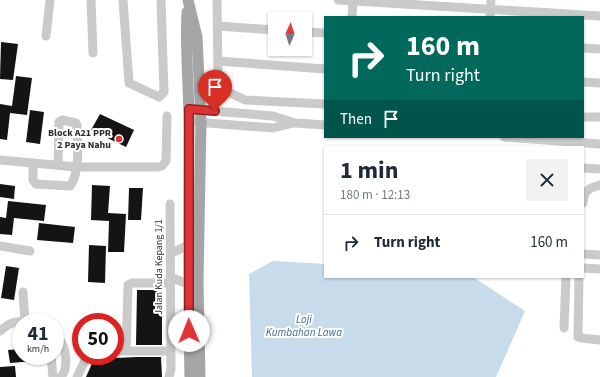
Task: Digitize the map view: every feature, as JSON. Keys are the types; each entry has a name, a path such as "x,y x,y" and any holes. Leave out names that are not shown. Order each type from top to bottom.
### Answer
{"main road":[{"path":"188,0 197,37 194,109 189,122 188,284 190,377"},
{"path":"194,109 201,122 198,282 200,377"}],"street":[{"path":"46,36 50,0"},
{"path":"91,0 93,53"},
{"path":"123,0 129,83 158,97 164,92 161,0"},
{"path":"217,0 219,85 225,92 239,98 324,104"},
{"path":"338,0 353,0 490,13 600,16"},
{"path":"352,16 353,0"},
{"path":"490,13 491,0"},
{"path":"218,26 268,30"},
{"path":"312,32 324,33"},
{"path":"584,48 600,49"},
{"path":"218,61 324,69"},
{"path":"584,82 600,83"},
{"path":"194,109 273,116 295,123 324,125"},
{"path":"0,160 33,164 76,166 162,166 166,161 167,116"},
{"path":"584,117 600,117"},
{"path":"33,164 33,180 36,184 70,186 74,181 76,166 76,123 62,120 59,122 58,165"},
{"path":"189,122 273,128 295,123"},
{"path":"518,138 600,144"},
{"path":"584,168 600,169"},
{"path":"584,194 587,190 600,185"},
{"name":"Jalan Kuda Kepang 1/1","path":"169,377 170,204"},
{"path":"170,254 188,245"},
{"path":"0,246 30,251"},
{"path":"584,254 600,255"},
{"path":"584,268 600,269"},
{"path":"564,328 566,278"},
{"path":"579,278 578,337 600,340"},
{"path":"170,352 126,351 128,285 132,283 170,280 188,284"},
{"path":"24,292 25,313"},
{"path":"0,331 12,323"},
{"path":"61,377 65,364 64,346"},
{"path":"52,365 53,377"},
{"path":"77,377 83,365"}],"water":[{"name":"Loji Kumbahan Lawa","path":"273,261 324,264 324,278 475,278 525,311 496,377 252,377 249,274"}],"building":[{"path":"1,42 18,44 13,80 0,79"},
{"path":"16,76 32,78 27,115 10,113 7,140 0,139 0,104 12,106"},
{"path":"30,110 44,112 40,144 26,142"},
{"name":"Block A21 PPR 2 Paya Nahu","path":"100,114 134,130 126,147 91,130"},
{"path":"0,184 15,186 14,199 0,197"},
{"path":"92,185 110,186 108,213 126,214 124,252 108,252 109,221 91,220"},
{"path":"129,188 143,188 141,220 128,220"},
{"path":"8,201 46,205 44,221 14,218 12,235 0,234 0,217 6,218"},
{"path":"39,223 75,227 73,243 37,240"},
{"path":"89,245 106,246 105,283 88,282"},
{"path":"6,266 19,268 14,300 1,298"},
{"path":"137,290 162,290 162,345 136,345"},
{"path":"8,350 12,350 12,363 10,363"},
{"path":"161,357 162,377 86,377 91,365 124,365 124,358"},
{"path":"15,366 16,377 0,377 0,367"}],"place":[{"name":"Block A21 PPR 2 Paya Nahu","path":"119,139"}],"route":[{"path":"189,331 189,109 215,111"}]}
